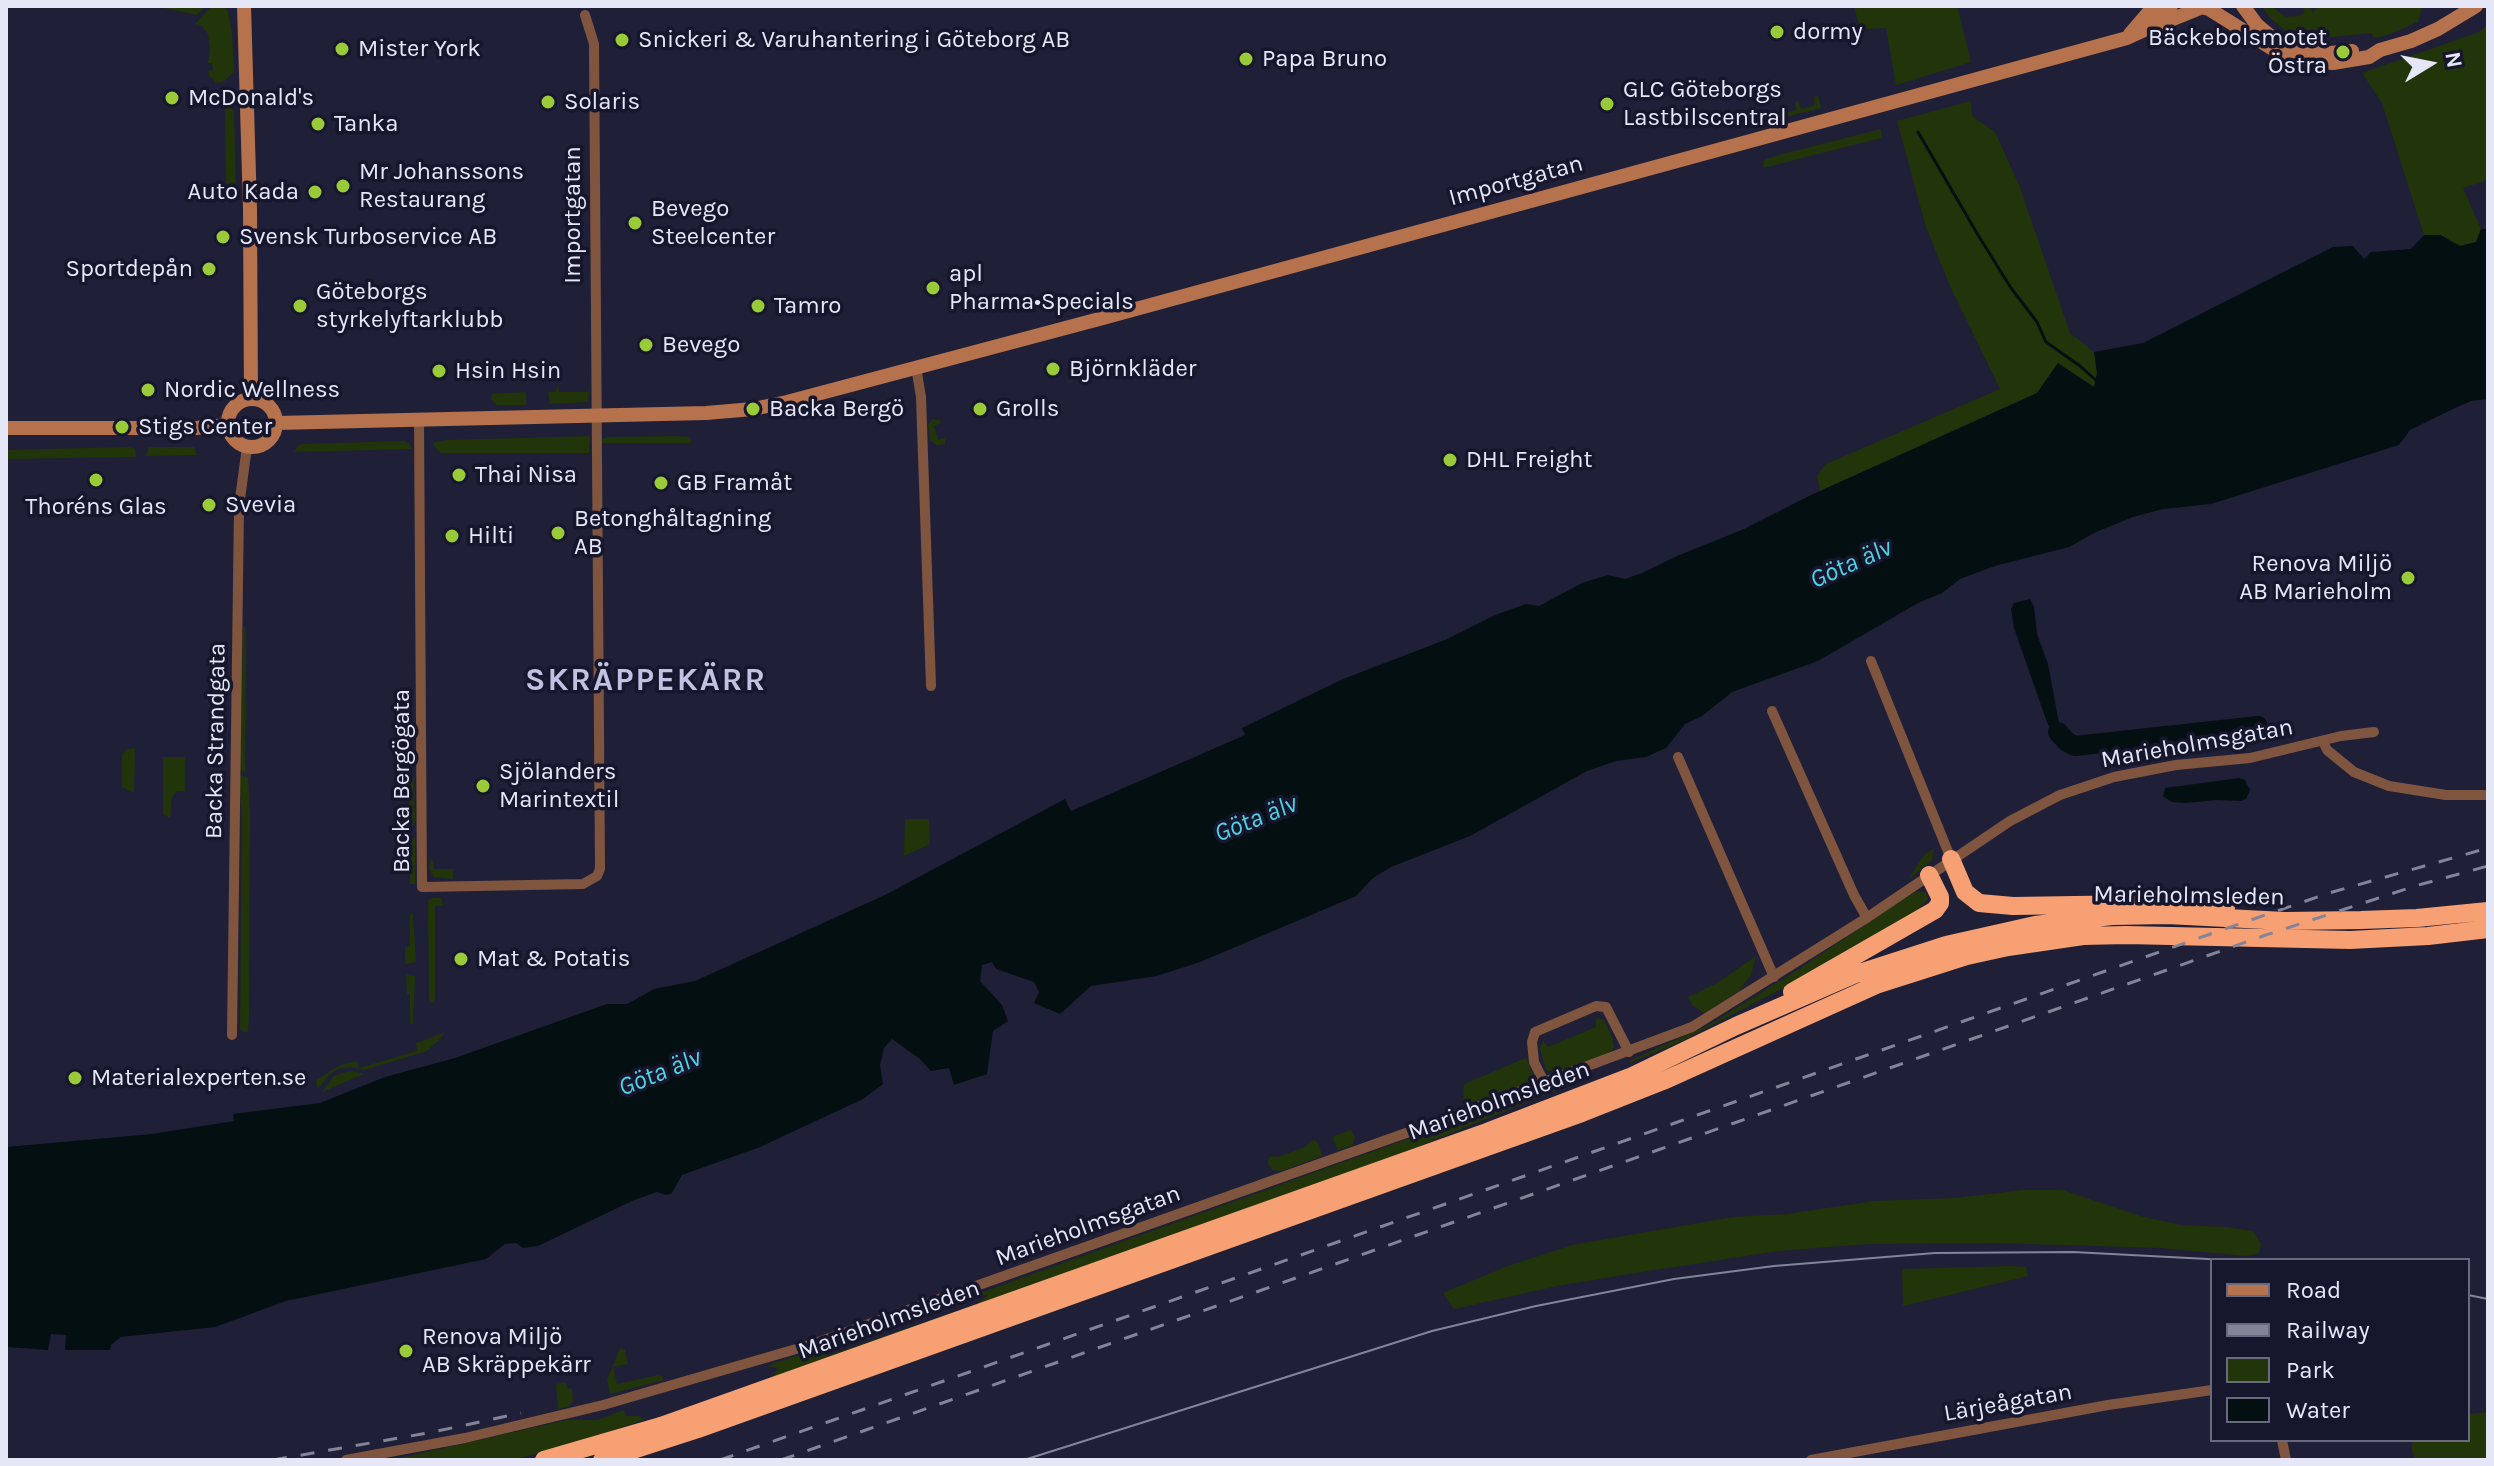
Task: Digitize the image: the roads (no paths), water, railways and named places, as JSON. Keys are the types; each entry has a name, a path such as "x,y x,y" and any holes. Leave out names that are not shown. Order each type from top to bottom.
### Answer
{"highway":[{"path":"1951,859 1965,892 1979,903 2013,906 2201,903 2285,921"},
{"path":"1736,1026 1935,910 1940,897 1929,875"},
{"name":"Marieholmsleden","path":"544,1460 627,1437 735,1400 1487,1132 1630,1077 1736,1026 1889,962 2000,932 2112,916 2167,915 2285,921 2417,918 2488,911"},
{"name":"Marieholmsleden","path":"602,1460 711,1425 1582,1113 1674,1076 1876,985 1954,960 2008,947 2083,936 2350,940 2488,929"}],"street":[{"path":"244,6 251,399"},
{"path":"2127,38 2154,6"},
{"name":"Importgatan","path":"276,423 706,413 753,409 2127,38 2149,28 2171,6"},
{"path":"2243,6 2257,25 2285,43 2330,53 2380,50"},
{"path":"2206,7 2273,49 2308,61 2333,63 2369,57 2438,29 2476,6"},
{"name":"Importgatan","path":"2127,38 2142,38 2168,21 2206,7"},
{"name":"Importgatan","path":"585,15 594,44 596,415"},
{"path":"916,367 921,401 931,686"},
{"path":"251,399 269,405 276,423 274,433 258,447 247,447 234,439 228,425 234,407 251,399"},
{"name":"Backa Bergögata","path":"419,420 422,887 583,884 597,876 600,869 596,415"},
{"path":"6,428 196,428 228,425"},
{"name":"Backa Strandgata","path":"232,1035 239,506 247,447"},
{"path":"1871,661 1951,859"},
{"path":"1772,711 1867,918"},
{"name":"Marieholmsgatan","path":"346,1460 522,1425 666,1388 810,1345 1545,1084 1692,1027 1867,918 2010,821 2060,795 2095,782 2176,765 2250,758 2374,732"},
{"path":"2323,741 2327,750 2354,772 2389,786 2446,795 2488,795"},
{"path":"1678,757 1774,977"},
{"path":"1545,1084 1534,1062 1532,1042 1535,1032 1596,1006 1606,1007 1629,1052"},
{"name":"Lärjeågatan","path":"1811,1460 2108,1405 2210,1390"}],"water":[{"name":"Göta älv","path":"2481,229 2488,229 2488,399 2471,401 2410,430 2399,445 2211,504 2163,509 2133,517 2069,547 1995,566 1960,579 1942,593 1918,603 1818,661 1732,692 1702,716 1685,724 1666,748 1646,757 1616,761 1587,771 1470,836 1391,867 1373,878 1356,896 1200,962 1157,976 1091,986 1060,1014 1034,1003 1039,992 1034,982 996,969 992,962 982,965 980,981 1002,1005 1008,1021 993,1031 987,1074 954,1085 949,1068 931,1071 892,1039 884,1048 880,1065 883,1084 863,1099 760,1147 682,1175 672,1193 657,1192 634,1200 538,1246 523,1248 516,1243 505,1244 486,1259 286,1301 215,1327 121,1337 111,1345 110,1350 65,1350 66,1335 51,1334 48,1350 7,1347 6,1147 152,1134 234,1121 233,1114 320,1103 385,1077 455,1058 607,1004 627,1004 654,989 695,981 885,895 1065,799 1071,811 1245,735 1242,728 1343,679 1445,640 1495,615 1526,604 1539,606 1582,583 1608,575 1625,579 1744,529 1809,496 2037,393 2058,363 2094,387 2097,373 2094,352 2143,343 2333,247 2353,246 2364,259 2371,252 2411,249 2424,235 2440,235 2460,246 2476,242"},
{"path":"2030,599 2037,634 2048,664 2058,732 2048,725 2014,628 2011,609 2014,603"},
{"path":"2240,778 2245,780 2250,790 2246,799 2241,801 2186,803 2172,802 2163,796 2165,788"}],"waterway":[{"path":"1918,132 2011,288 2037,322 2046,342 2098,382"},
{"path":"2058,732 2075,746 2258,726"}],"tram line":[{"path":"1024,1460 1432,1331 1536,1306 1674,1279 1774,1266 1935,1253 2073,1252 2210,1259"},
{"path":"2470,1295 2488,1299"}],"railway":[{"path":"720,1460 2216,932 2329,893 2488,848"},
{"path":"781,1460 2263,936 2415,886 2488,866"},
{"path":"273,1460 521,1413"}],"place":[{"name":"dormy","path":"1777,32"},
{"name":"Snickeri & Varuhantering i Göteborg AB","path":"622,40"},
{"name":"Mister York","path":"342,49"},
{"name":"Bäckebolsmotet Östra","path":"2343,52"},
{"name":"Papa Bruno","path":"1246,59"},
{"name":"McDonald's","path":"172,98"},
{"name":"Solaris","path":"548,102"},
{"name":"GLC Göteborgs Lastbilscentral","path":"1607,104"},
{"name":"Tanka","path":"318,124"},
{"name":"Mr Johanssons Restaurang","path":"343,186"},
{"name":"Auto Kada","path":"315,192"},
{"name":"Bevego Steelcenter","path":"635,223"},
{"name":"Svensk Turboservice AB","path":"223,237"},
{"name":"Sportdepån","path":"209,269"},
{"name":"apl Pharma•Specials","path":"933,288"},
{"name":"Göteborgs styrkelyftarklubb","path":"300,306"},
{"name":"Tamro","path":"758,306"},
{"name":"Bevego","path":"646,345"},
{"name":"Björnkläder","path":"1053,369"},
{"name":"Hsin Hsin","path":"439,371"},
{"name":"Nordic Wellness","path":"148,390"},
{"name":"Backa Bergö","path":"753,409"},
{"name":"Grolls","path":"980,409"},
{"name":"Stigs Center","path":"122,427"},
{"name":"DHL Freight","path":"1450,460"},
{"name":"Thai Nisa","path":"459,475"},
{"name":"Thoréns Glas","path":"96,480"},
{"name":"GB Framåt","path":"661,483"},
{"name":"Svevia","path":"209,505"},
{"name":"Betonghåltagning AB","path":"558,533"},
{"name":"Hilti","path":"452,536"},
{"name":"Renova Miljö AB Marieholm","path":"2408,578"},
{"name":"Sjölanders Marintextil","path":"483,786"},
{"name":"Mat & Potatis","path":"461,959"},
{"name":"Materialexperten.se","path":"75,1078"},
{"name":"Renova Miljö AB Skräppekärr","path":"406,1351"}],"district":[{"name":"SKRÄPPEKÄRR","path":"646,681"}]}
